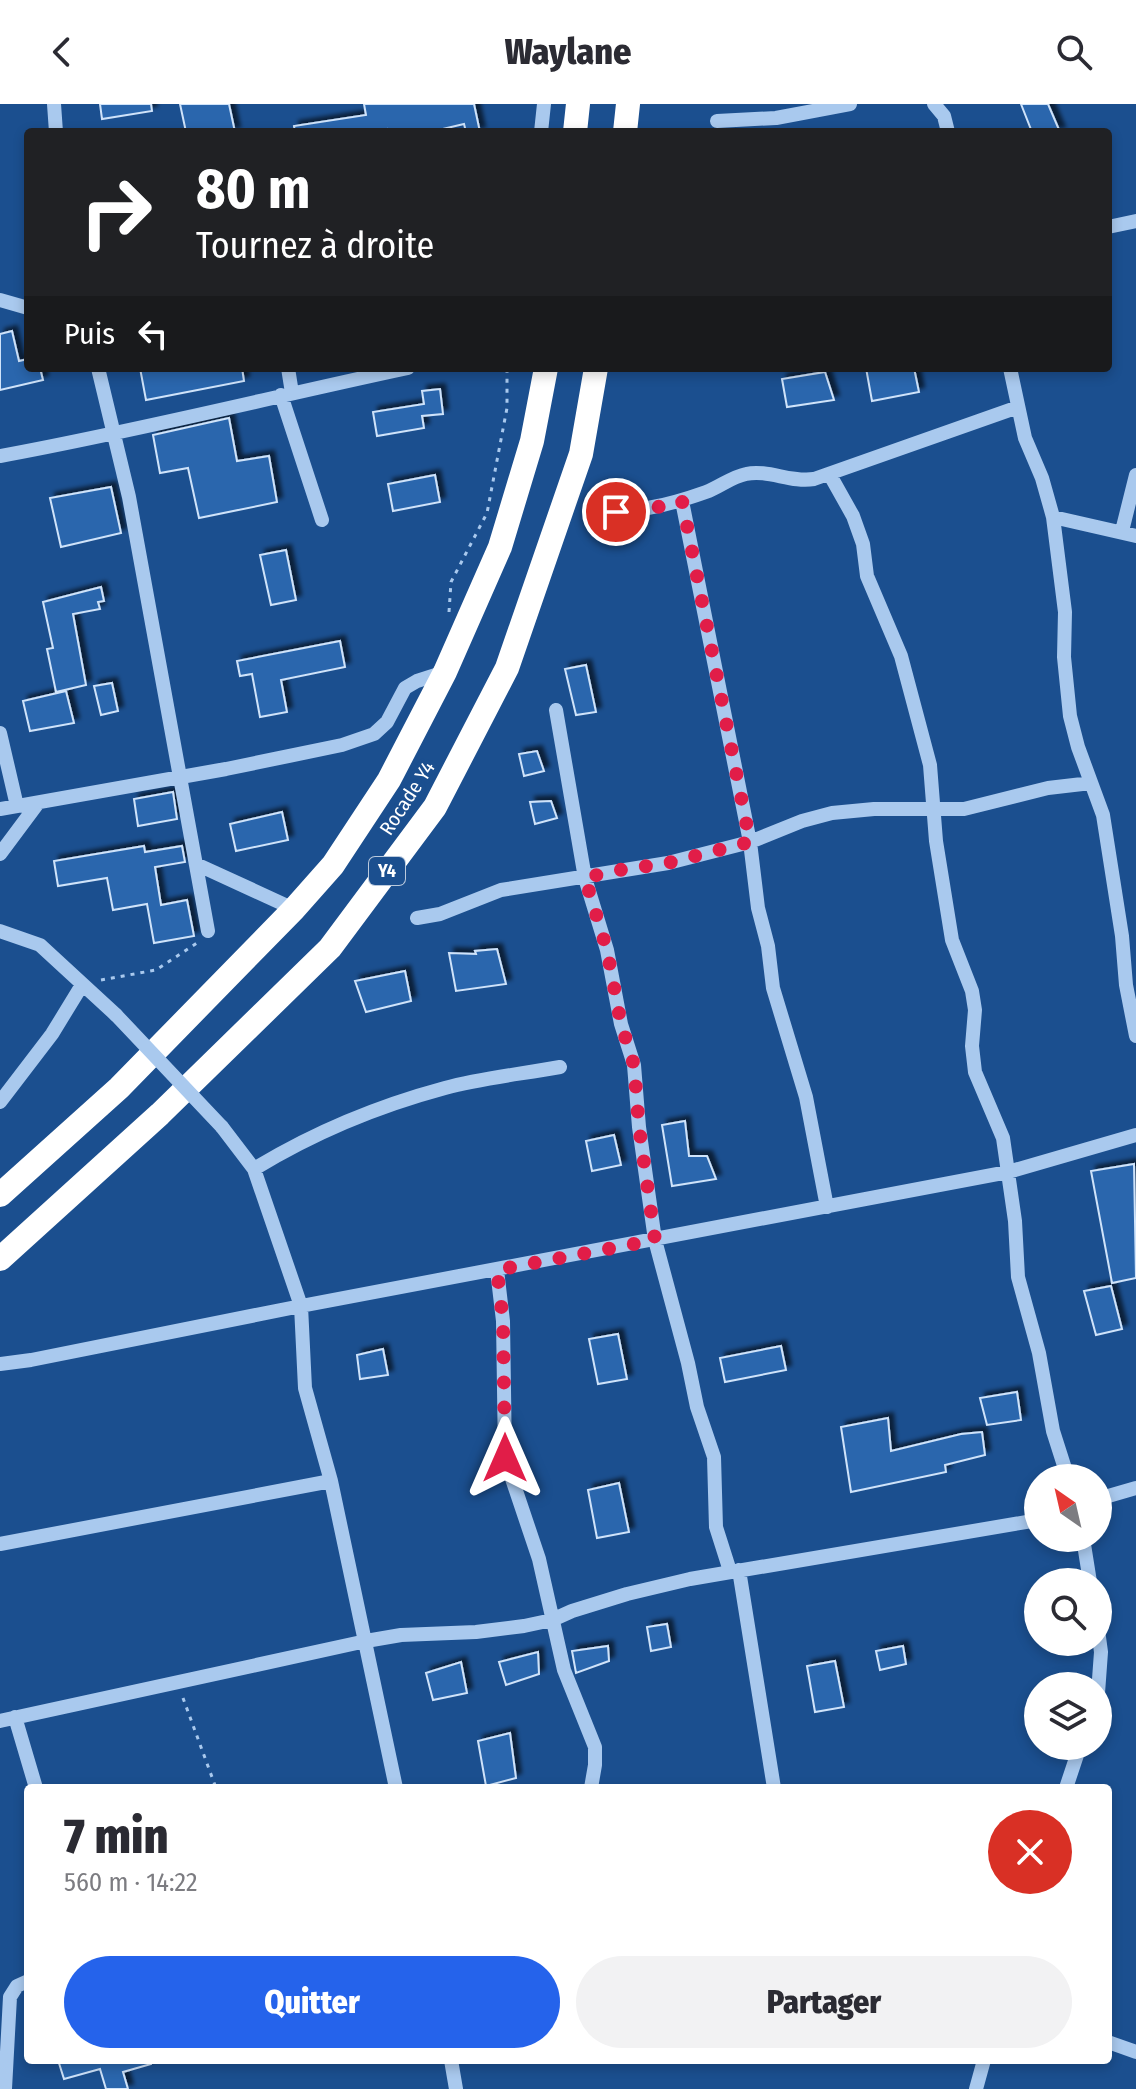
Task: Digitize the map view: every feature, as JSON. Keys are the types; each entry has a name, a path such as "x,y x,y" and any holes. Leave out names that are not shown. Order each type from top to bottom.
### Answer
{"highway":[{"path":"575,128 578,104"},
{"path":"625,128 628,104"},
{"name":"Rocade Y4","path":"0,1195 119,1088 333,865 389,780 445,672 500,547 532,441 545,372"},
{"name":"Rocade Y4","path":"0,1259 160,1114 330,948 435,807 507,668 581,454 595,372"}],"street":[{"path":"54,104 56,128"},
{"path":"541,128 544,104"},
{"path":"717,121 776,118 850,104"},
{"path":"934,104 944,116 947,128"},
{"path":"1112,226 1136,221"},
{"path":"0,300 24,307"},
{"path":"99,372 129,497 208,931"},
{"path":"288,372 286,394 322,520"},
{"path":"0,456 115,435 389,372"},
{"path":"1011,372 1025,438 1042,478 1053,517 1065,612 1064,657 1070,716 1103,815 1136,1036"},
{"path":"590,513 642,511 682,501 750,473 800,481 830,475 1018,407"},
{"path":"830,475 853,516 863,544 867,576 901,656 930,765 933,811 952,940 972,991 975,1010 972,1046 975,1072 1003,1138 1015,1221 1018,1277 1039,1353 1053,1431 1064,1464"},
{"path":"1053,517 1129,534 1136,475"},
{"path":"682,501 750,842 773,988 806,1097 827,1207"},
{"path":"0,809 342,745 374,734 387,722 405,688 445,672"},
{"path":"556,710 585,878 607,950 621,1024 634,1065 639,1127 655,1240 697,1407 714,1457 716,1527 735,1571 773,1784"},
{"path":"0,733 17,806"},
{"path":"417,918 440,914 501,890 668,863 750,842 802,821 832,813 874,809 964,809 1048,788 1091,783"},
{"path":"0,854 38,803"},
{"path":"196,864 294,909"},
{"path":"0,931 40,945 116,1015 222,1127 254,1169 301,1306 305,1388 331,1481 395,1784"},
{"path":"0,1102 52,1034 82,985"},
{"path":"254,1169 289,1148 360,1116 447,1087 560,1067"},
{"path":"0,1364 1008,1172 1136,1135"},
{"path":"497,1270 504,1334 505,1458 539,1559 572,1694 595,1747 592,1784"},
{"path":"0,1544 331,1481"},
{"path":"1112,1495 1136,1488"},
{"path":"34,1784 8,1719 366,1641 401,1635 476,1632 552,1620 627,1594 735,1571 1024,1522"},
{"path":"1067,1784 1075,1760"},
{"path":"5,2089 10,1997 17,1986 24,1983"},
{"path":"1112,2043 1136,2052"},
{"path":"452,2064 456,2089"},
{"path":"976,2089 983,2064"}],"path":[{"path":"463,629 452,623 448,609 451,582 487,513 507,408 507,372"},
{"path":"82,985 156,970 197,945 208,931"},
{"path":"177,1683 215,1784"}],"building":[{"path":"100,104 151,104 152,111 102,119"},
{"path":"180,104 229,104 234,128 185,128"},
{"path":"364,104 474,104 479,128 465,128 464,124 447,128 294,128 366,115"},
{"path":"1021,104 1048,104 1058,128 1030,128"},
{"path":"12,331 19,361 24,360 24,372 41,372 43,380 0,390 0,334"},
{"path":"141,372 243,372 244,381 146,400"},
{"path":"825,372 834,400 787,407 782,379"},
{"path":"867,372 915,372 919,392 872,401"},
{"path":"440,389 443,414 422,416 424,428 377,436 373,412 424,404 422,391"},
{"path":"229,418 237,461 269,456 277,502 199,518 188,468 160,473 153,435"},
{"path":"435,475 440,502 393,511 388,484"},
{"path":"111,487 121,533 61,547 50,498"},
{"path":"286,550 296,600 271,605 260,555"},
{"path":"101,587 104,601 98,602 100,609 73,614 86,685 56,692 47,649 53,648 43,602"},
{"path":"340,641 345,667 281,680 287,712 260,717 252,674 240,676 237,661"},
{"path":"586,665 596,712 576,715 565,669"},
{"path":"112,683 118,711 101,715 94,686"},
{"path":"66,691 74,723 30,731 23,701"},
{"path":"537,751 544,771 524,776 519,754"},
{"path":"173,792 177,819 138,826 134,799"},
{"path":"551,801 557,818 535,824 530,802"},
{"path":"282,812 288,840 236,851 230,824"},
{"path":"144,846 145,852 182,846 185,862 155,867 161,905 187,900 194,936 154,943 147,904 113,910 107,878 58,886 54,861"},
{"path":"497,949 506,984 456,991 449,953 476,954 475,951"},
{"path":"405,971 411,1001 366,1012 355,981"},
{"path":"685,1121 689,1156 707,1156 716,1179 672,1186 662,1125"},
{"path":"614,1135 621,1165 592,1171 586,1141"},
{"path":"1134,1164 1136,1278 1112,1283 1091,1171"},
{"path":"1111,1286 1122,1329 1096,1335 1084,1291"},
{"path":"618,1334 627,1379 598,1384 589,1339"},
{"path":"781,1346 786,1370 725,1382 720,1358"},
{"path":"383,1349 388,1375 360,1379 357,1355"},
{"path":"1017,1392 1021,1420 987,1425 980,1398"},
{"path":"888,1418 891,1451 982,1432 985,1455 945,1465 946,1472 851,1492 841,1427"},
{"path":"619,1483 629,1532 597,1538 588,1490"},
{"path":"667,1624 671,1647 651,1651 647,1627"},
{"path":"608,1646 609,1661 576,1673 572,1651"},
{"path":"903,1646 906,1664 880,1670 876,1651"},
{"path":"538,1652 539,1674 506,1685 499,1662"},
{"path":"835,1661 844,1707 815,1712 807,1666"},
{"path":"461,1662 467,1693 433,1700 426,1673"},
{"path":"510,1733 516,1778 486,1784 478,1741"},
{"path":"59,2064 151,2064 123,2072 128,2089 106,2089 100,2069 64,2079"}],"route":[{"path":"505,1458 505,1360 497,1270 655,1240 639,1127 634,1065 621,1024 607,950 585,878 668,863 750,842 682,501 642,511 616,512"}]}
